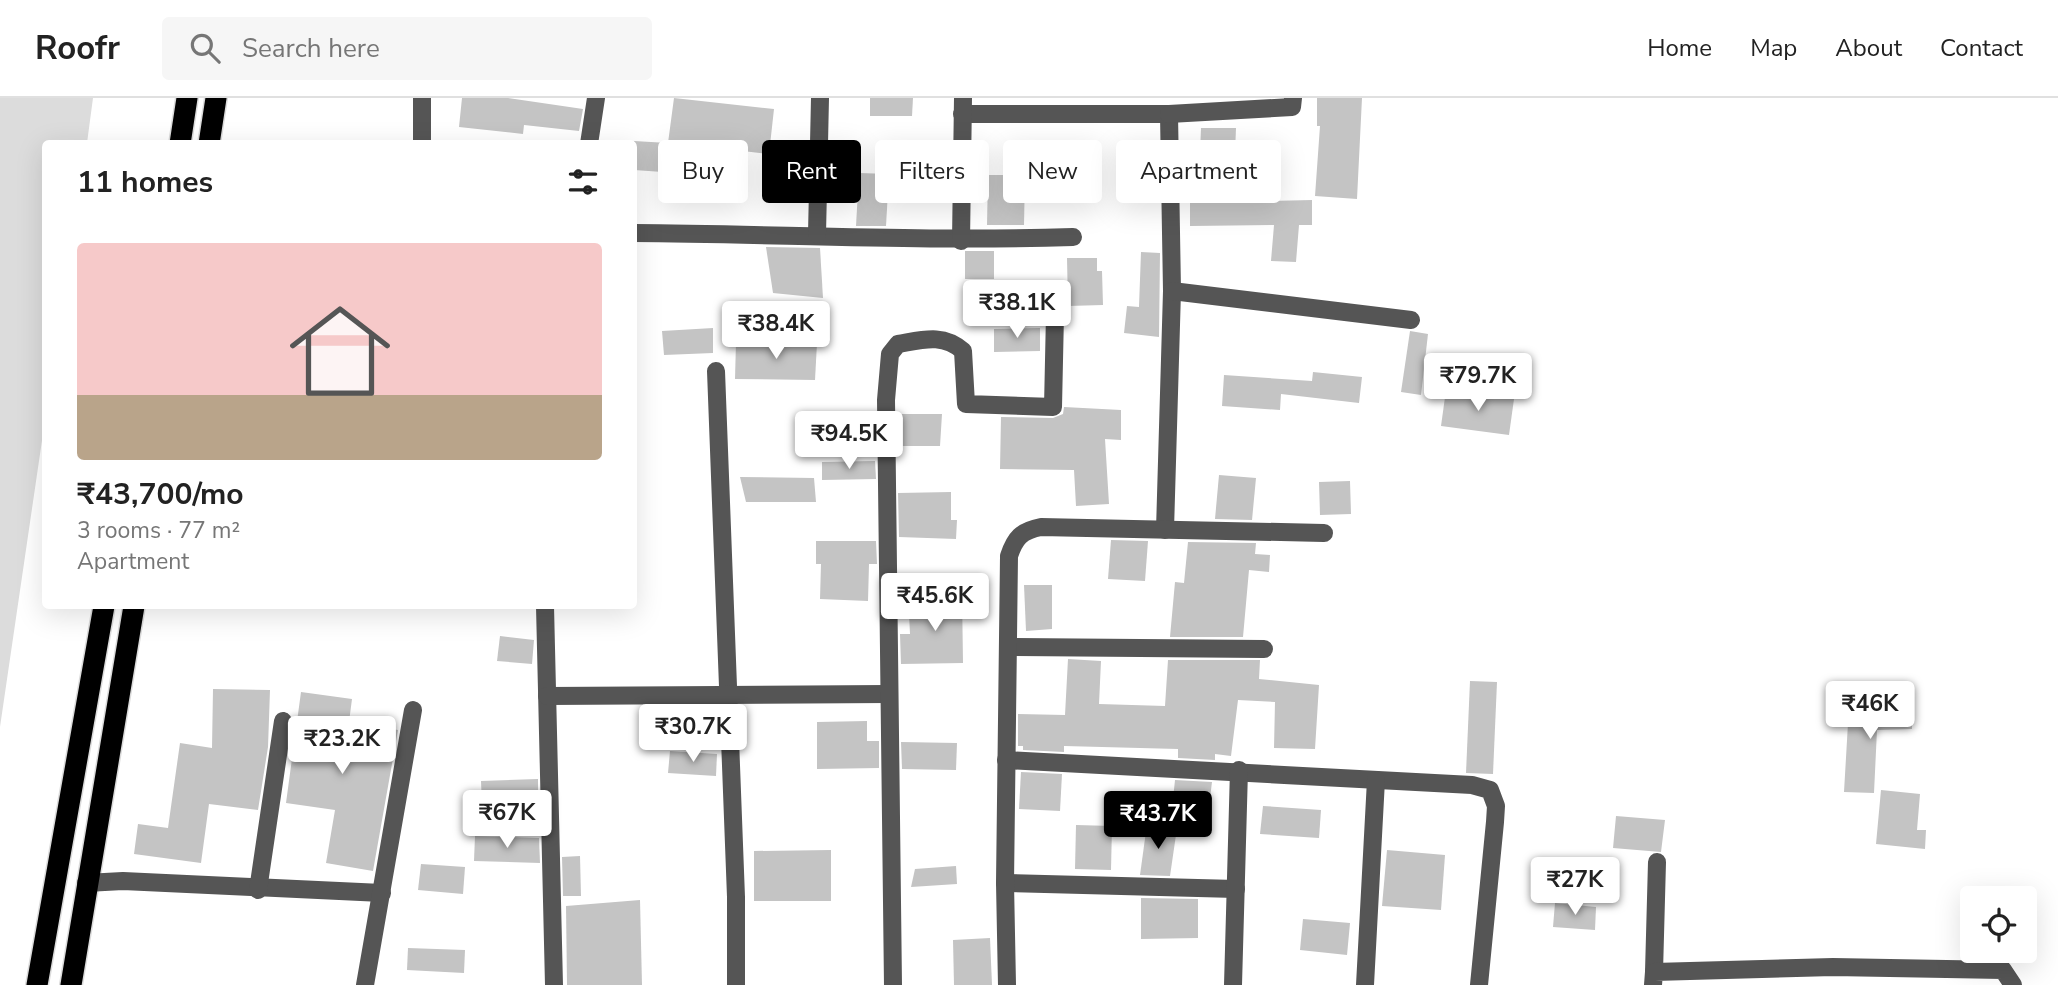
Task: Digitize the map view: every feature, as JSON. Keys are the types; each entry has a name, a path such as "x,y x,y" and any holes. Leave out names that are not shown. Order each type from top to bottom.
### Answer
{"highway":[{"path":"181,140 187,98"},
{"path":"210,140 216,98"},
{"path":"37,985 103,609"},
{"path":"71,985 133,609"}],"street":[{"path":"422,98 422,140"},
{"path":"590,140 596,98"},
{"path":"817,234 820,98"},
{"path":"961,241 962,106 1169,114 1292,107 1293,98"},
{"path":"1166,530 1172,291 1169,114"},
{"path":"637,233 817,234 961,241 1073,237"},
{"path":"1172,291 1411,320"},
{"path":"893,985 886,400 890,354 898,344 937,338 953,342 963,351 966,404 1053,407 1055,314"},
{"path":"716,371 736,897 736,985"},
{"path":"1007,985 1005,883 1009,556 1014,540 1026,530 1041,527 1324,533"},
{"path":"545,609 554,985"},
{"path":"1009,647 1264,649"},
{"path":"547,696 889,694"},
{"path":"366,985 413,710"},
{"path":"258,890 283,722"},
{"path":"1006,760 1239,770 1472,785 1490,790 1496,806 1479,985"},
{"path":"1233,985 1239,770"},
{"path":"1365,985 1376,780"},
{"path":"1657,862 1653,978 1833,967 2006,980"},
{"path":"86,883 123,881 258,890 382,893"},
{"path":"1005,883 1236,889"},
{"path":"1831,985 1833,967"}],"shaded area":[{"path":"0,98 93,98 87,140 42,140 42,440 0,727"}],"building":[{"path":"462,98 508,98 583,109 579,131 524,125 523,134 459,127"},
{"path":"674,98 774,109 771,140 762,140 762,153 748,152 748,140 668,140"},
{"path":"870,98 913,98 912,116 870,116"},
{"path":"1317,98 1362,98 1357,199 1315,196 1320,126 1317,126"},
{"path":"1201,128 1236,128 1236,140 1201,140"},
{"path":"637,141 658,142 658,172 637,170"},
{"path":"861,173 875,174 875,203 887,203 886,226 856,226 857,203 861,203"},
{"path":"989,175 1003,175 1003,203 1024,203 1024,225 987,225"},
{"path":"1312,200 1312,225 1299,225 1296,262 1271,261 1274,225 1190,226 1190,203 1281,203 1281,201"},
{"path":"766,247 820,248 823,298 773,293"},
{"path":"965,251 994,251 994,279 965,279"},
{"path":"1141,252 1160,253 1159,337 1124,333 1127,306 1139,307"},
{"path":"1067,258 1097,258 1097,271 1102,271 1103,305 1068,306"},
{"path":"713,328 713,353 664,355 662,331"},
{"path":"1040,328 1040,351 994,352 994,329"},
{"path":"1410,331 1428,334 1421,395 1401,392"},
{"path":"736,342 817,343 815,380 735,379"},
{"path":"1313,372 1362,377 1359,403 1281,394 1280,410 1222,406 1224,375 1312,381"},
{"path":"1446,390 1514,399 1509,435 1441,426"},
{"path":"1064,407 1121,410 1121,440 1105,439 1109,504 1076,506 1074,470 1000,469 1001,417 1053,418 1063,414"},
{"path":"898,414 942,414 940,446 898,446"},
{"path":"875,461 876,479 822,480 822,462"},
{"path":"1219,475 1256,478 1252,520 1215,519"},
{"path":"740,477 814,478 816,502 746,502"},
{"path":"1350,481 1351,514 1320,515 1319,482"},
{"path":"951,492 951,520 957,520 956,539 899,537 898,493"},
{"path":"1111,540 1148,541 1145,581 1108,579"},
{"path":"816,541 876,541 877,564 869,564 868,601 820,599 821,564 816,564"},
{"path":"1188,542 1256,543 1255,554 1270,555 1269,572 1249,570 1243,637 1170,637 1175,582 1184,583"},
{"path":"1024,585 1052,585 1052,629 1026,631"},
{"path":"962,594 963,663 901,664 900,634 910,634 909,614 929,614 929,595"},
{"path":"500,636 534,640 532,664 497,661"},
{"path":"1068,659 1101,661 1099,704 1165,706 1168,660 1260,660 1259,679 1319,685 1315,749 1274,748 1275,702 1238,700 1231,756 1215,754 1215,760 1178,758 1178,749 1064,746 1064,752 1023,750 1023,746 1018,746 1018,714 1065,715"},
{"path":"1470,681 1497,682 1493,774 1466,773"},
{"path":"213,689 270,690 268,747 258,810 209,804 201,863 134,854 138,824 168,828 180,743 212,748"},
{"path":"301,692 352,699 349,722 398,730 373,871 326,863 335,810 286,803"},
{"path":"1911,704 1912,729 1877,730 1874,793 1844,792 1849,706"},
{"path":"867,721 867,741 879,741 879,768 817,769 817,722"},
{"path":"901,742 957,743 956,770 902,769"},
{"path":"670,751 717,754 716,776 668,773"},
{"path":"1021,772 1062,774 1060,811 1019,809"},
{"path":"538,779 538,804 482,805 481,781"},
{"path":"1175,780 1212,782 1207,822 1171,818"},
{"path":"1881,790 1920,794 1917,830 1926,830 1925,849 1876,844"},
{"path":"1263,806 1321,810 1319,838 1260,834"},
{"path":"1616,816 1665,820 1661,852 1613,848"},
{"path":"1147,824 1177,828 1170,876 1140,875"},
{"path":"1076,825 1112,826 1111,870 1075,869"},
{"path":"475,836 539,838 540,863 474,861"},
{"path":"831,850 831,901 754,901 754,851"},
{"path":"1387,850 1445,855 1441,910 1382,906"},
{"path":"580,856 581,896 563,896 562,857"},
{"path":"421,864 465,867 463,894 418,890"},
{"path":"956,866 957,884 911,887 915,869"},
{"path":"1141,898 1198,899 1198,938 1141,939"},
{"path":"640,900 642,985 567,985 566,906"},
{"path":"1555,903 1596,907 1595,930 1553,927"},
{"path":"1303,919 1350,923 1347,955 1300,950"},
{"path":"990,938 992,985 954,985 953,940"},
{"path":"408,948 465,950 464,973 407,970"}]}
